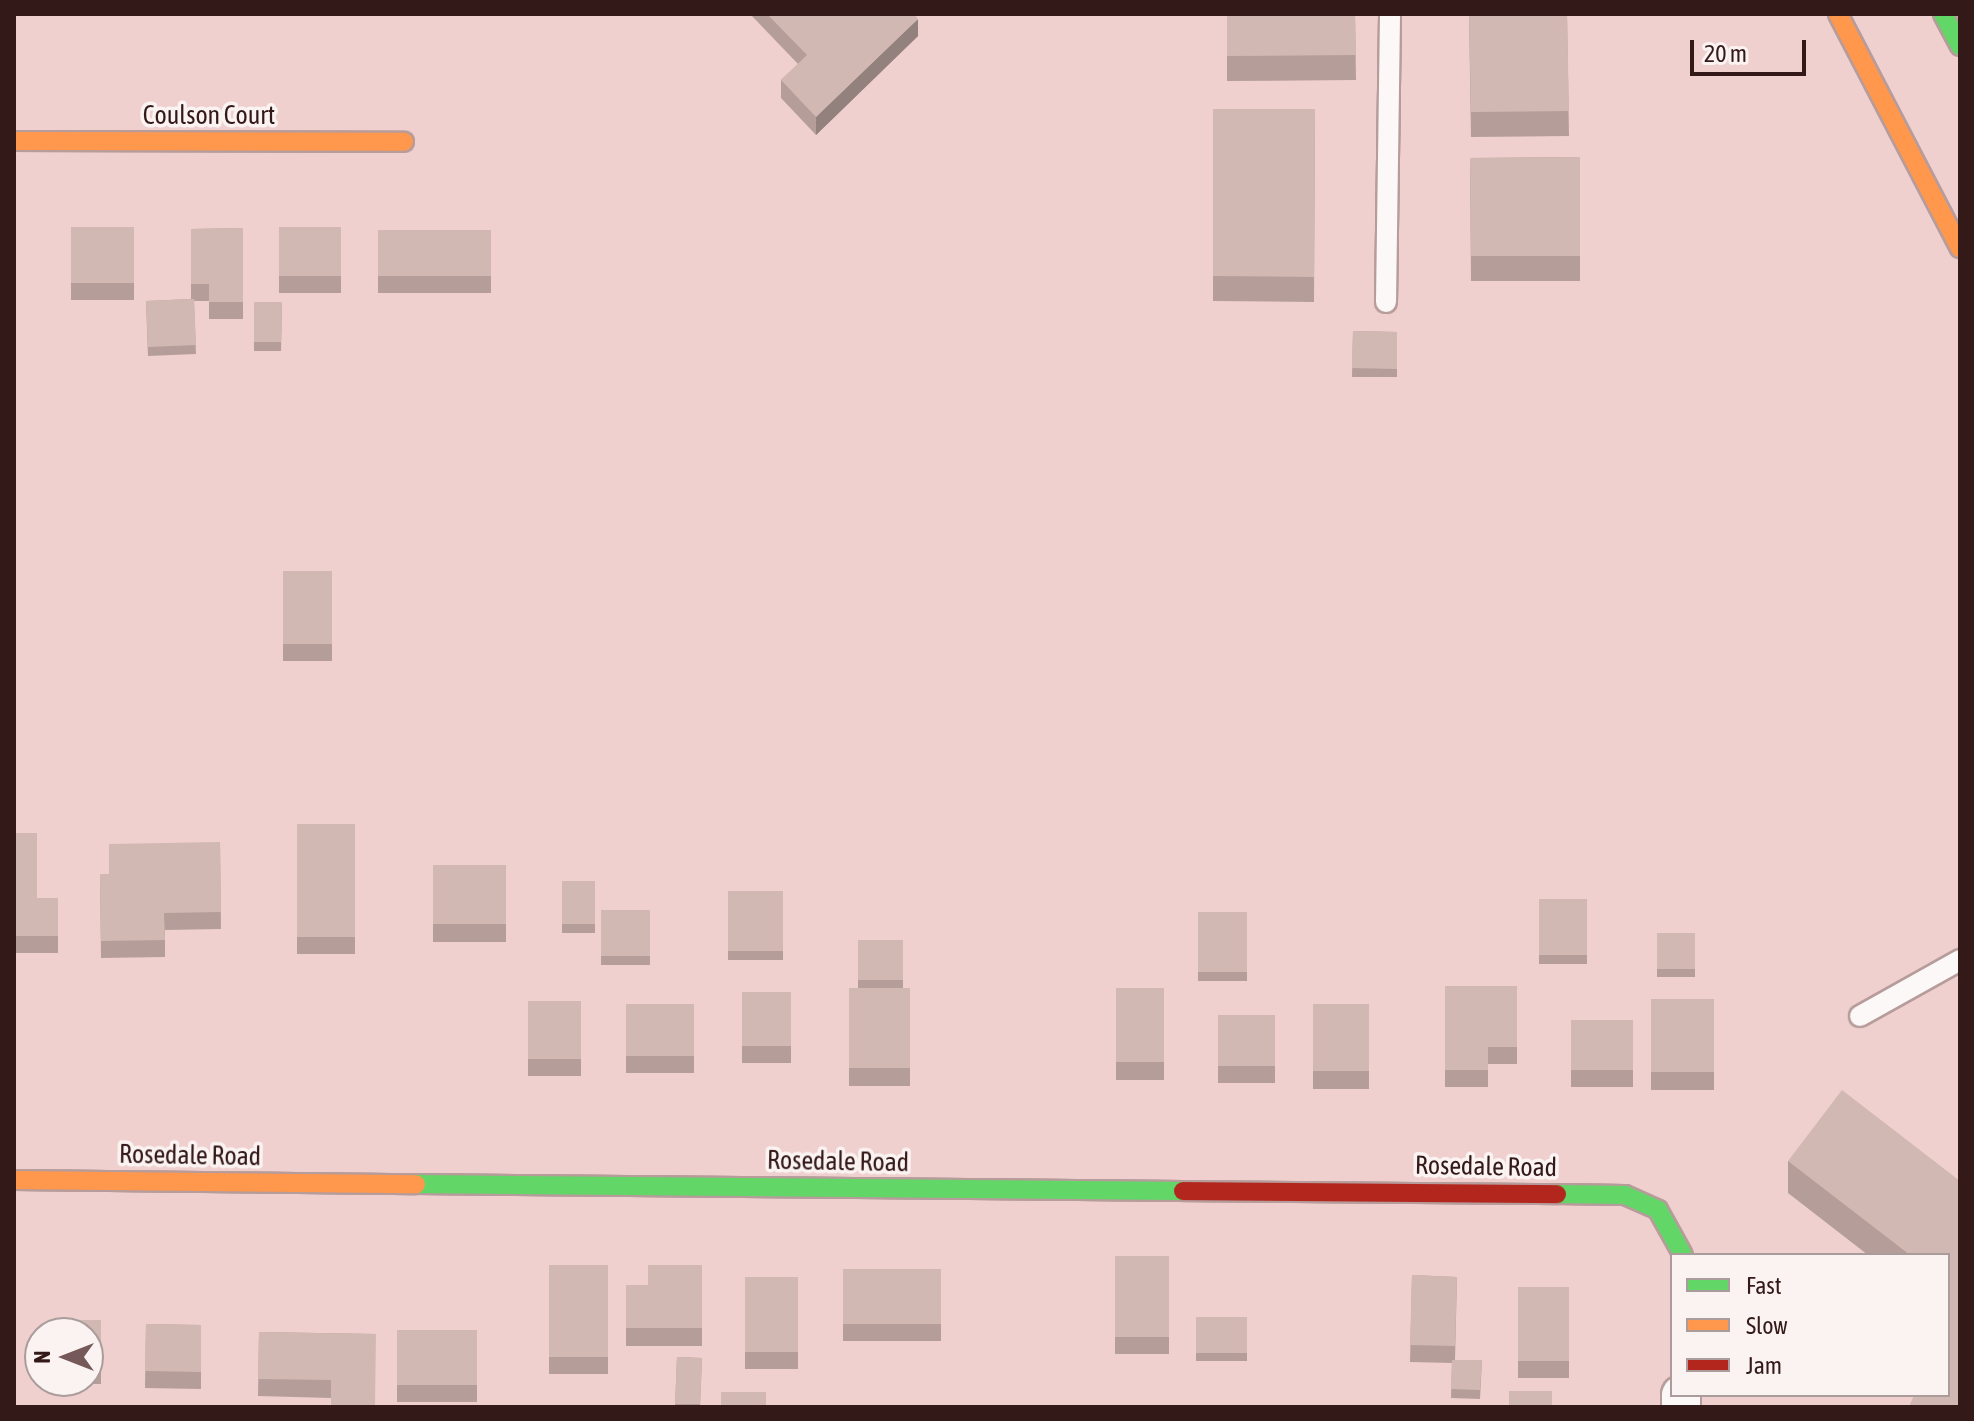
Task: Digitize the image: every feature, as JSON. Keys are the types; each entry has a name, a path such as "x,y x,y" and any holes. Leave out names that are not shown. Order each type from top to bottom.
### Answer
{"street":[{"path":"1838,14 1960,248"},
{"path":"1943,14 1960,46"},
{"name":"Coulson Court","path":"14,141 404,142"},
{"path":"1944,216 1960,227"},
{"name":"Rosedale Road","path":"14,1180 1625,1195 1658,1210 1682,1253"}],"lane":[{"path":"1386,302 1390,14"},
{"path":"1860,1016 1960,960"}],"building":[{"path":"767,14 914,14 918,19 816,117 781,80 807,55"},
{"path":"1227,14 1355,14 1356,55 1227,56"},
{"path":"1469,14 1567,14 1569,111 1471,112"},
{"path":"1213,109 1315,109 1314,277 1213,276"},
{"path":"1580,157 1580,256 1471,256 1470,158"},
{"path":"71,227 134,227 134,283 71,283"},
{"path":"279,227 341,227 341,276 279,276"},
{"path":"243,228 243,302 209,302 209,284 191,284 191,229"},
{"path":"378,230 491,230 491,276 378,276"},
{"path":"194,299 196,345 148,347 146,301"},
{"path":"254,302 282,302 281,342 254,342"},
{"path":"1353,331 1397,332 1397,369 1352,368"},
{"path":"283,571 332,571 332,644 283,644"},
{"path":"297,824 355,824 355,937 297,937"},
{"path":"14,833 37,833 37,898 58,898 58,936 14,936"},
{"path":"220,842 221,912 164,913 165,940 101,941 100,874 109,874 109,844"},
{"path":"433,865 506,865 506,924 433,924"},
{"path":"562,881 595,881 595,924 562,924"},
{"path":"728,891 783,891 783,951 728,951"},
{"path":"1539,899 1587,899 1587,955 1539,955"},
{"path":"601,910 650,910 650,956 601,956"},
{"path":"1198,912 1247,912 1247,972 1198,972"},
{"path":"1657,933 1695,933 1695,969 1657,969"},
{"path":"858,940 903,940 903,980 858,980"},
{"path":"1445,986 1517,986 1517,1047 1488,1047 1488,1070 1445,1070"},
{"path":"849,988 910,988 910,1068 849,1068"},
{"path":"1116,988 1164,988 1164,1062 1116,1062"},
{"path":"742,992 791,992 791,1046 742,1046"},
{"path":"1651,999 1714,999 1714,1072 1651,1072"},
{"path":"528,1001 581,1001 581,1059 528,1059"},
{"path":"626,1004 694,1004 694,1056 626,1056"},
{"path":"1313,1004 1369,1004 1369,1071 1313,1071"},
{"path":"1218,1015 1275,1015 1275,1066 1218,1066"},
{"path":"1571,1020 1633,1020 1633,1070 1571,1070"},
{"path":"1842,1090 1960,1181 1960,1407 1909,1407 1913,1397 1950,1397 1950,1253 1907,1253 1788,1161"},
{"path":"1115,1256 1169,1256 1169,1337 1115,1337"},
{"path":"549,1265 608,1265 608,1357 549,1357"},
{"path":"648,1265 702,1265 702,1328 626,1328 626,1285 648,1285"},
{"path":"843,1269 941,1269 941,1324 843,1324"},
{"path":"1412,1275 1457,1277 1455,1346 1410,1345"},
{"path":"745,1277 798,1277 798,1352 745,1352"},
{"path":"1518,1287 1569,1287 1569,1361 1518,1361"},
{"path":"1196,1317 1247,1317 1247,1353 1196,1353"},
{"path":"146,1324 201,1325 201,1372 145,1371"},
{"path":"397,1330 477,1330 477,1385 397,1385"},
{"path":"259,1332 376,1334 375,1407 331,1407 331,1380 258,1379"},
{"path":"677,1357 702,1358 700,1404 675,1404"},
{"path":"1452,1360 1482,1360 1480,1390 1451,1389"},
{"path":"1509,1391 1552,1391 1552,1407 1509,1407"},
{"path":"721,1392 766,1392 766,1407 721,1407"}],"traffic: fast":[{"path":"1943,14 1960,46"},
{"path":"416,1184 1183,1191"},
{"path":"1557,1194 1625,1195 1658,1210 1682,1253"}],"traffic: slow":[{"path":"1838,14 1960,248"},
{"path":"14,141 404,142"},
{"path":"14,1180 416,1184"}],"traffic: jam":[{"path":"1183,1191 1557,1194"}]}
